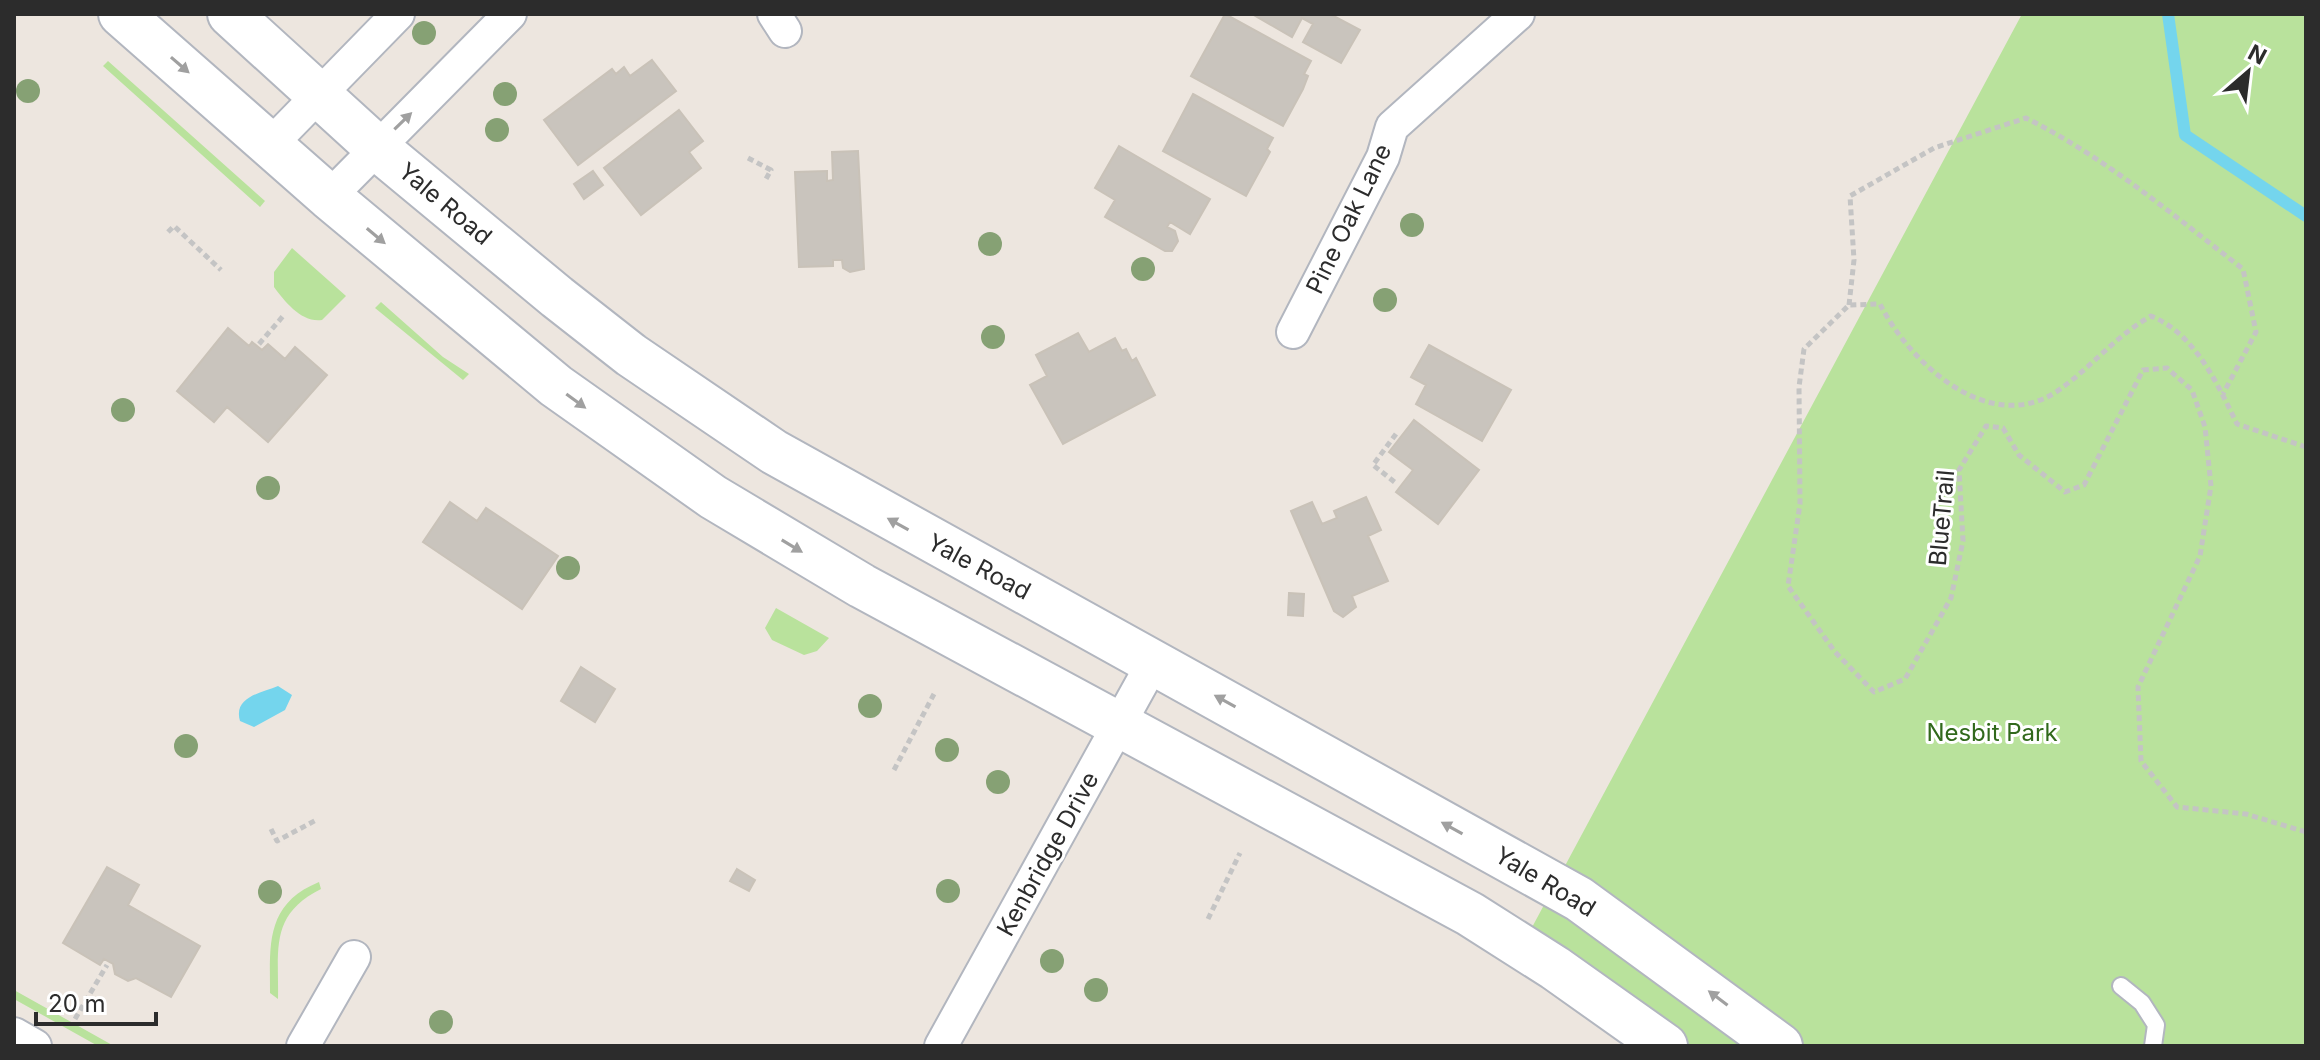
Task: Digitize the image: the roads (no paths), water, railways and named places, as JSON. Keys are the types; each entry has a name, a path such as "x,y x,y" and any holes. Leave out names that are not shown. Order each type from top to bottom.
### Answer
{"main road":[{"path":"121,14 329,197 556,386 713,497 862,586 1470,914 1555,968 1665,1046"},
{"name":"Yale Road","path":"230,14 376,147 631,355 774,452 898,524 1154,661 1579,899 1780,1046"}],"street":[{"path":"271,144 398,14"},
{"path":"329,197 510,14"},
{"name":"Pine Oak Lane","path":"1293,332 1383,157 1392,127 1518,14"},
{"name":"Kenbridge Drive","path":"941,1046 1154,661"},
{"path":"303,1046 354,957"},
{"path":"14,1034 35,1046"}],"lane":[{"path":"2121,986 2142,1003 2156,1025 2153,1046"}],"water":[{"path":"278,686 292,695 285,710 254,727 240,721 239,713 244,701"}],"waterway":[{"path":"2168,14 2185,135 2306,216"}],"park label":[{"name":"Nesbit Park","path":"1992,733"}]}
